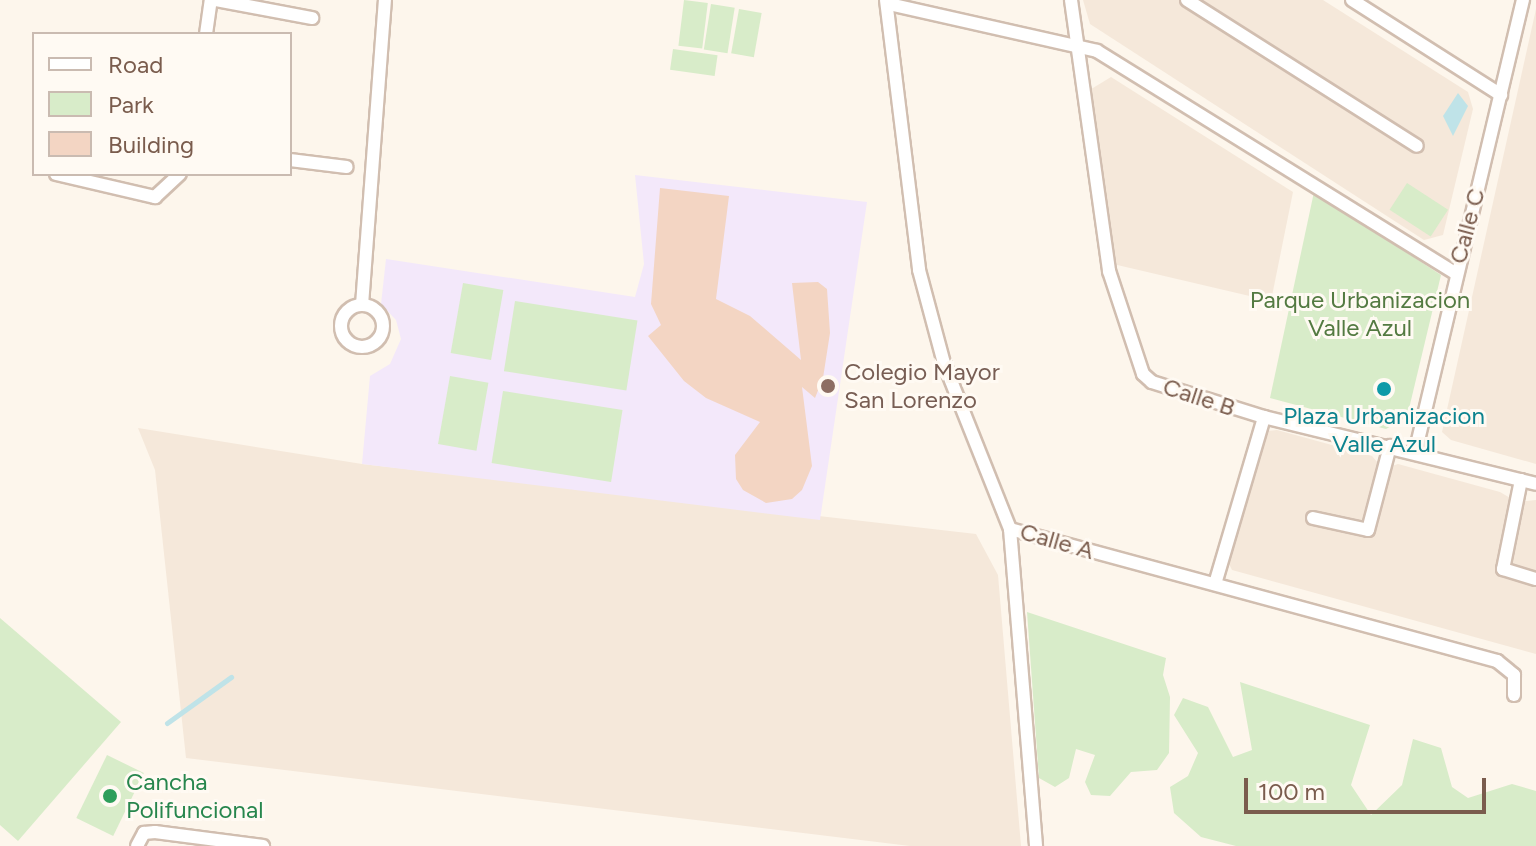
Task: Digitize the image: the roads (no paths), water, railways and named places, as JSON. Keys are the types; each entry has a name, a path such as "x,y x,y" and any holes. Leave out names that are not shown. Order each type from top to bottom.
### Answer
{"street":[{"path":"206,32 214,0 312,18"},
{"path":"362,305 385,0"},
{"name":"Calle B","path":"1071,0 1109,271 1137,365 1152,382 1264,417 1536,484"},
{"path":"1187,0 1417,146"},
{"path":"1352,0 1501,95"},
{"name":"Calle C","path":"1415,453 1455,273 1523,0"},
{"path":"888,2 1079,46 1112,61 1455,273"},
{"name":"Calle A","path":"888,2 915,250 944,363 1010,529 1497,661 1514,675 1514,695"},
{"path":"292,160 347,167"},
{"path":"65,176 155,197 178,176"},
{"path":"1215,584 1264,417"},
{"path":"1313,518 1368,530 1390,446"},
{"path":"1521,480 1503,569 1536,579"},
{"path":"1010,529 1036,846"},
{"path":"137,846 144,833 155,832 263,846"}],"water":[{"path":"1458,93 1468,106 1453,136 1443,116"}],"waterway":[{"path":"167,723 231,677"}],"place":[{"name":"Colegio Mayor San Lorenzo","path":"828,386"},
{"name":"Plaza Urbanizacion Valle Azul","path":"1384,389"},
{"name":"Cancha Polifuncional","path":"110,796"}],"park label":[{"name":"Parque Urbanizacion Valle Azul","path":"1360,314"}]}
